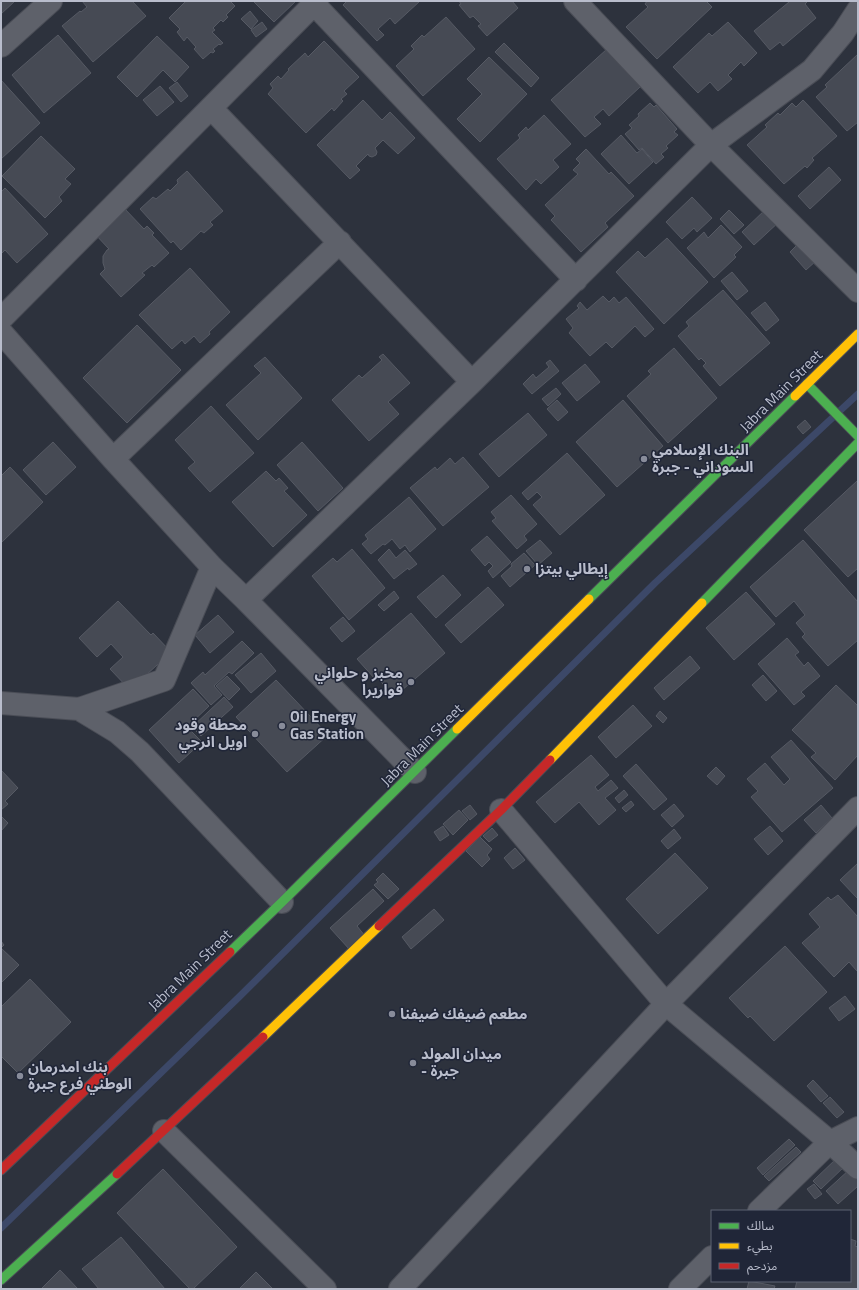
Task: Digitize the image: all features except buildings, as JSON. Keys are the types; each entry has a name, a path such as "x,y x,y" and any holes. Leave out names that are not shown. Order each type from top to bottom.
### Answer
{"street":[{"path":"1,46 51,1"},
{"path":"575,1 711,145 858,292"},
{"path":"1,319 316,3 576,280"},
{"path":"246,600 472,382 711,145 812,70 843,33 858,10"},
{"path":"211,108 472,382"},
{"path":"113,459 340,242"},
{"path":"1,332 113,459 212,567 415,772"},
{"name":"Jabra Main Street","path":"1,1170 282,902 858,334"},
{"path":"807,384 858,436"},
{"path":"1,1280 164,1130 501,810 858,443"},
{"path":"1,703 78,709 164,680 212,567"},
{"path":"78,709 117,732 140,752 282,902"},
{"path":"400,1289 666,1004 858,808"},
{"path":"501,810 666,1004 830,1142 858,1168"},
{"path":"760,1210 830,1142 858,1128"},
{"path":"164,1130 325,1289"},
{"path":"680,1289 711,1258"}],"waterway":[{"path":"1,1228 239,997 655,583 858,394"}],"traffic: fast":[{"path":"807,384 858,436"},
{"path":"589,599 795,396"},
{"path":"702,603 858,443"},
{"path":"230,952 457,729"},
{"path":"1,1280 117,1174"}],"traffic: slow":[{"path":"795,396 858,334"},
{"path":"457,729 589,599"},
{"path":"550,760 702,603"},
{"path":"263,1037 379,926"}],"traffic: jam":[{"path":"379,926 501,810 550,760"},
{"path":"1,1170 230,952"},
{"path":"117,1174 263,1037"}],"place":[{"name":"البنك الإسلامي السوداني - جبرة","path":"644,459"},
{"name":"إيطالي بيتزا","path":"527,569"},
{"name":"مخبز و حلواني قواريرا","path":"411,682"},
{"name":"Oil Energy Gas Station","path":"282,726"},
{"name":"محطة وقود اويل انرجي","path":"255,734"},
{"name":"مطعم ضيفك ضيفنا","path":"392,1014"},
{"name":"ميدان المولد - جبرة","path":"413,1063"},
{"name":"بنك امدرمان الوطني فرع جبرة","path":"20,1076"}]}
